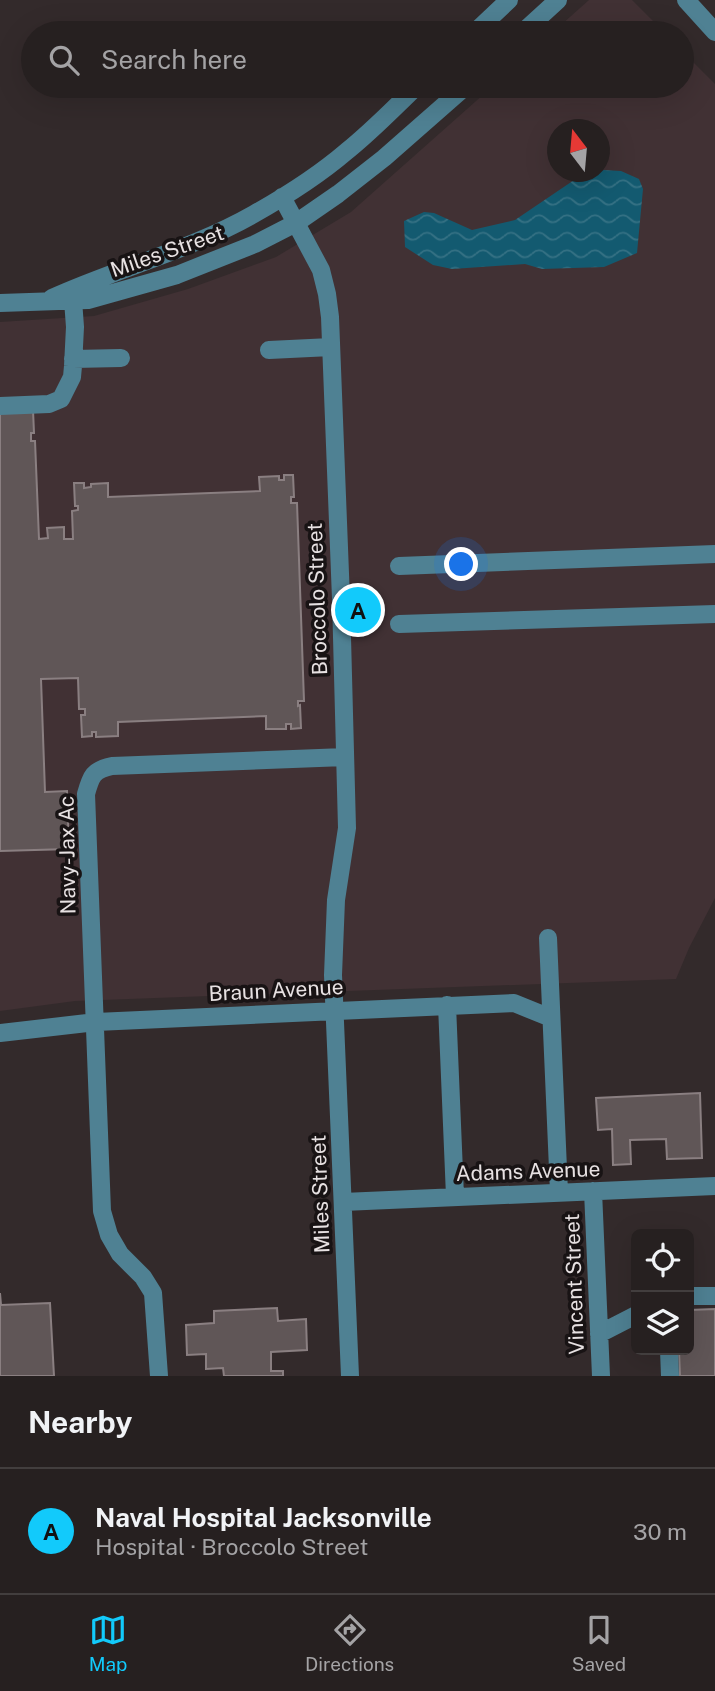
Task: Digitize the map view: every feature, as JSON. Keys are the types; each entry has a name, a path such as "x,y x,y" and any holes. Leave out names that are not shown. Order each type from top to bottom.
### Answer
{"street":[{"path":"487,21 509,0"},
{"path":"536,21 558,0"},
{"path":"686,0 715,32"},
{"name":"Miles Street","path":"46,301 83,284 192,243 253,215 317,175 348,151 404,98"},
{"name":"Miles Street","path":"0,303 88,300 177,275 255,244 296,223 384,159 453,98"},
{"name":"Broccolo Street","path":"282,197 321,270 327,295 331,347 347,828 336,900 335,1010"},
{"path":"0,406 49,404 61,399 72,377 75,327 73,300"},
{"path":"269,350 331,347"},
{"path":"73,359 121,358"},
{"path":"399,566 715,554"},
{"path":"399,624 715,614"},
{"name":"Navy-Jax Ac","path":"159,1376 153,1293 143,1277 120,1254 109,1235 102,1211 86,793 90,778 99,769 112,766 345,757"},
{"path":"548,938 559,1192"},
{"name":"Braun Avenue","path":"0,1033 96,1022 514,1003 551,1018"},
{"path":"447,1005 456,1196"},
{"name":"Miles Street","path":"335,1010 349,1376"},
{"name":"Adams Avenue","path":"343,1202 715,1186"},
{"name":"Vincent Street","path":"593,1191 601,1376"},
{"path":"694,1296 715,1296"},
{"path":"599,1334 631,1318"},
{"path":"669,1355 670,1376"}],"shaded area":[{"path":"589,0 632,0 653,21 565,21"},
{"path":"694,63 715,84 715,898 676,979 75,1001 0,1011 0,322 94,316 188,289 276,257 351,212 479,98 694,98"}],"water":[{"path":"610,170 621,171 639,179 643,189 637,253 604,267 542,269 525,264 452,269 433,265 405,247 404,221 424,212 434,213 472,230 515,220 571,182 610,182"}],"building":[{"path":"33,410 34,433 31,433 31,441 35,441 39,539 48,538 47,528 64,527 64,539 73,539 72,511 78,510 78,506 75,506 74,483 84,483 84,488 91,487 91,484 108,483 108,497 260,491 259,477 279,476 279,480 284,480 284,475 293,475 294,497 291,497 291,503 297,503 304,701 298,701 301,728 291,729 291,724 286,724 286,729 266,729 266,716 118,722 118,736 96,737 96,732 92,732 92,736 82,737 81,715 85,715 85,709 79,709 78,678 41,679 45,792 67,791 69,849 0,851 0,411"},
{"path":"700,1093 702,1158 667,1159 666,1139 630,1140 631,1164 613,1165 612,1129 598,1130 596,1098"},
{"path":"0,1293 1,1305 50,1303 54,1376 0,1376"},
{"path":"277,1308 278,1321 306,1319 307,1350 271,1352 271,1371 283,1371 283,1376 224,1376 223,1368 206,1369 206,1354 187,1355 186,1325 214,1323 214,1311"},
{"path":"715,1309 715,1376 680,1376 679,1355 694,1355 694,1310"}],"place":[{"name":"Naval Hospital Jacksonville","path":"358,610"}]}
